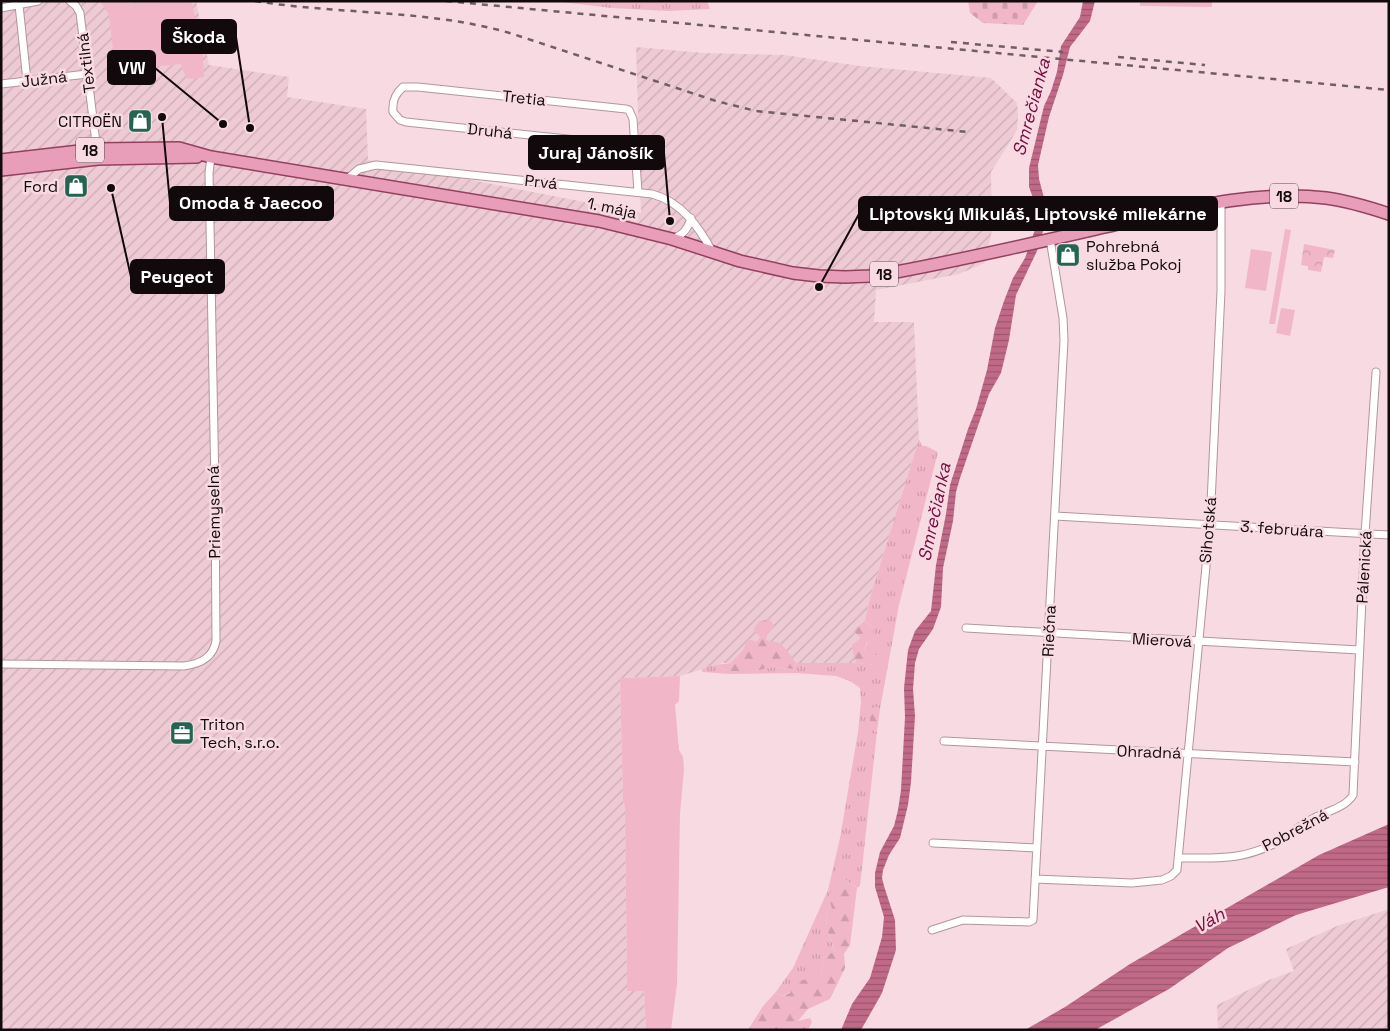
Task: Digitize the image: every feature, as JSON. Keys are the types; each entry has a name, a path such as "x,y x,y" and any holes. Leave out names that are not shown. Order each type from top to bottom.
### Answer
{"main road":[{"name":"1. mája","path":"1,160 179,148 211,157 599,221 672,239 740,261 779,270 819,276 870,276 896,272 1048,240"},
{"name":"1. mája","path":"1,170 98,154"},
{"name":"18","path":"1048,240 1221,202 1261,197 1314,197 1348,202 1389,214"}],"street":[{"path":"1,8 38,1"},
{"name":"Textilná","path":"70,1 80,13 98,154"},
{"path":"19,5 27,81"},
{"name":"Južná","path":"1,84 87,74"},
{"name":"Tretia","path":"406,122 400,120 393,112 394,98 403,87 418,87 629,110 633,119 634,146"},
{"name":"Druhá","path":"406,122 634,146"},
{"path":"634,146 638,192"},
{"name":"Priemyselná","path":"1,664 184,666 205,660 214,648 216,641 215,487 209,173 211,157"},
{"name":"Prvá","path":"346,179 359,169 376,165 638,192 664,198 680,207 691,218 714,253"},
{"name":"Sihotská","path":"1178,858 1210,524 1221,299 1221,202"},
{"path":"672,239 685,231 691,218"},
{"name":"Riečna","path":"932,930 963,920 1029,922 1033,920 1064,340 1063,318 1048,240"},
{"name":"Pálenická","path":"1355,762 1359,650 1376,372"},
{"name":"3. februára","path":"1055,516 1389,535"},
{"name":"Mierová","path":"966,628 1359,650"},
{"name":"Ohradná","path":"944,741 1355,762"},
{"name":"Pobrežná","path":"1178,858 1235,857 1278,841 1306,822 1345,803 1351,798 1354,792 1355,762"},
{"path":"933,843 1037,848"},
{"path":"1035,879 1132,883 1162,880 1175,873 1178,858"}],"shaded area":[{"path":"1,1 196,1 209,65 289,77 287,97 366,109 368,160 641,213 636,47 704,53 784,55 860,66 991,78 1017,103 1017,130 991,172 992,230 985,263 959,274 876,290 874,322 914,322 919,439 869,601 857,663 723,663 680,676 620,678 623,802 625,806 627,991 644,991 646,1030 1,1030"},
{"path":"1389,909 1389,1030 1218,1030 1217,1005 1269,980 1294,971 1286,949 1337,926"}],"green space":[{"path":"100,1 127,1 129,3 191,1 202,43 204,77 186,78 181,64 128,69 129,74 119,82 114,83 113,71 115,66 109,15"},
{"path":"554,1 707,1 710,9 668,11 611,8"},
{"path":"968,1 1038,1 1023,25 983,23 970,13"},
{"path":"1140,1 1212,1 1212,7 1140,6"},
{"path":"1285,229 1291,230 1275,324 1269,324"},
{"path":"1304,244 1335,250 1333,258 1324,257 1321,272 1308,270 1308,266 1301,265"},
{"path":"1251,249 1272,252 1266,291 1245,288"},
{"path":"1281,308 1295,310 1290,336 1276,333"},
{"path":"919,439 922,446 938,452 899,605 880,709 875,707 870,729 877,732 860,886 857,888 844,879 833,914 826,913 827,929 835,952 824,957 821,978 782,996 775,993 793,968 828,890 840,838 858,732 861,702 860,688 850,681 836,676 796,673 730,674 702,672 702,669 715,665 727,671 755,671 772,667 794,669 796,663 857,663 877,665 864,651 873,628 865,621 869,601"},
{"path":"769,619 775,627 768,632 766,640 783,646 796,663 794,669 772,667 755,671 727,671 715,665 731,663 743,650 748,639 757,642 760,637 753,630 758,622"},
{"path":"865,621 873,628 874,638 867,642 864,651 868,655 880,655 882,660 877,665 857,663 854,658 852,645 861,638 853,631"},
{"path":"680,676 679,701 675,705 679,750 683,757 684,769 680,814 677,984 671,1030 646,1030 644,991 627,991 625,806 623,802 620,678"},
{"path":"875,707 880,709 877,732 870,729 870,709"},
{"path":"837,879 844,879 857,888 850,945 844,954 845,968 830,999 808,1009 798,1021 810,1018 812,1022 808,1030 748,1030 763,1006 775,993 782,996 790,993 797,981 821,977 824,957 835,951 827,929 826,913 833,913 829,897"}],"water":[{"path":"1083,1 1095,1 1090,21 1070,47 1049,117 1038,165 1039,179 1047,209 1047,218 1037,251 1016,295 1009,340 1001,373 989,394 960,478 943,568 941,607 933,629 919,649 915,663 913,689 915,716 908,805 900,838 889,855 882,878 895,920 896,950 882,993 861,1030 841,1030 852,1004 870,978 882,937 884,917 875,887 875,873 880,852 894,826 901,790 905,717 904,688 908,650 915,631 931,611 936,565 950,485 976,409 987,370 995,328 1004,301 1013,278 1025,258 1037,224 1039,214 1029,187 1029,168 1044,106 1057,72 1061,46 1080,17"},
{"name":"Váh","path":"1389,824 1389,887 1296,915 1228,948 1169,989 1095,1030 1025,1030 1065,1007 1130,964 1319,855"}],"railway":[{"path":"255,1 320,9 418,16 482,26 513,34 716,101 756,111 968,132"},
{"path":"446,1 1389,90"},
{"path":"951,42 1063,52"},
{"path":"1118,57 1205,65"}],"place":[{"name":"Omoda & Jaecoo","path":"162,117"},
{"name":"CITROËN","path":"140,121"},
{"name":"VW","path":"223,124"},
{"name":"Škoda","path":"250,128"},
{"name":"Ford","path":"76,186"},
{"name":"Peugeot","path":"111,188"},
{"name":"Juraj Jánošík","path":"670,221"},
{"name":"Pohrebná služba Pokoj","path":"1068,255"},
{"name":"Liptovský Mikuláš, Liptovské mliekárne","path":"819,287"},
{"name":"Triton Tech, s.r.o.","path":"182,733"}],"water label":[{"name":"Smrečianka","path":"1031,107"},
{"name":"Smrečianka","path":"934,512"}]}
